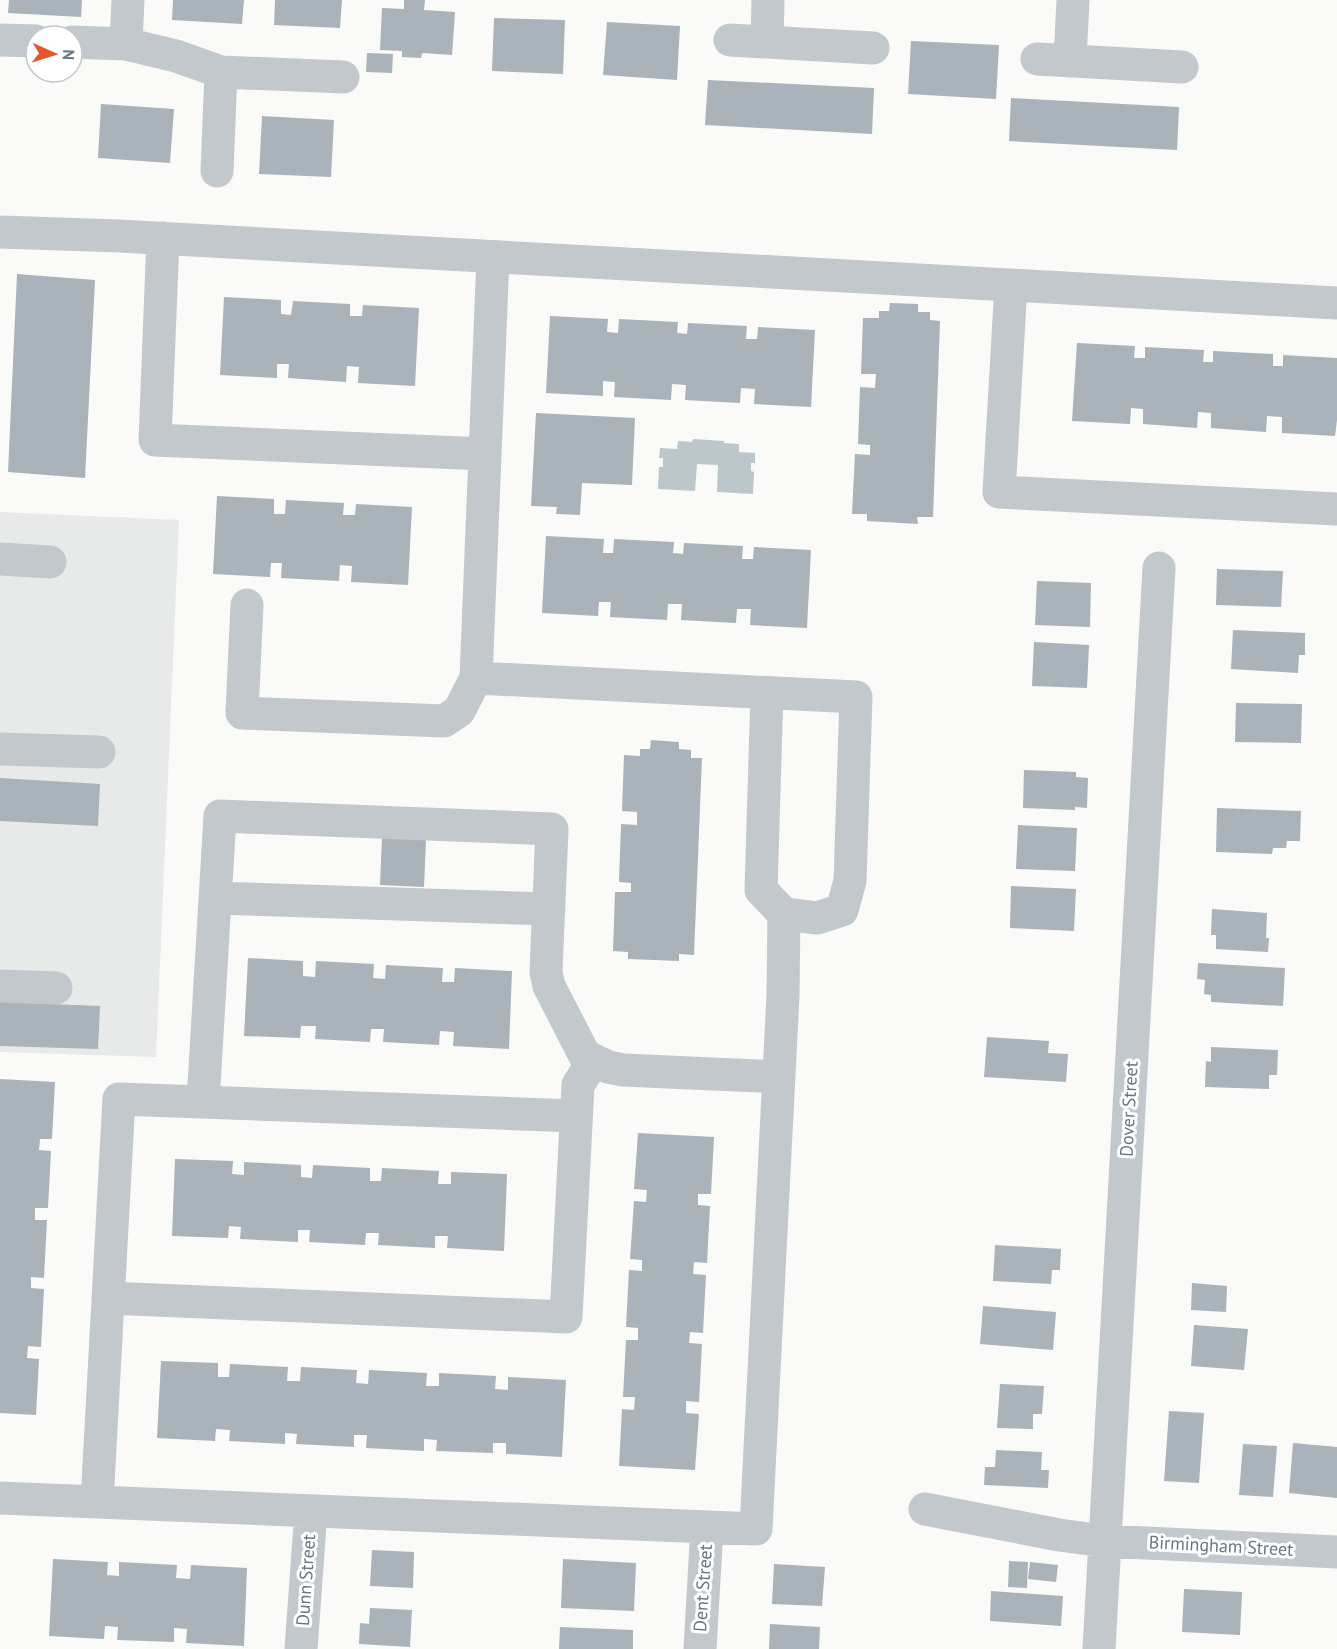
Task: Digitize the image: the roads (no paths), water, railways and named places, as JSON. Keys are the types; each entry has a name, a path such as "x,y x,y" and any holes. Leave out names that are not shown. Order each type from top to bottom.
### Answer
{"street":[{"path":"126,44 128,0"},
{"path":"766,42 768,0"},
{"path":"1070,61 1073,0"},
{"path":"0,40 24,41"},
{"path":"730,40 873,48"},
{"path":"84,42 126,44 176,56 221,72 343,76"},
{"path":"1037,59 1182,67"},
{"path":"217,171 221,72"},
{"path":"0,232 163,238 1337,303"},
{"path":"163,238 155,440 485,454"},
{"path":"247,605 242,713 444,721 459,711 476,678 493,257"},
{"path":"1011,285 999,492 1337,509"},
{"path":"0,559 50,562"},
{"name":"Dover Street","path":"1098,1649 1159,568"},
{"path":"476,678 856,697 850,881 842,910 817,918 784,915 761,890 767,693"},
{"path":"0,749 99,752"},
{"path":"203,1102 220,816 552,829 546,972 549,986 585,1056 608,1067 623,1070 779,1077"},
{"path":"215,898 549,909"},
{"path":"0,1498 756,1529 783,995 784,915"},
{"path":"0,986 56,988"},
{"path":"108,1298 566,1317 578,1085 594,1060"},
{"path":"97,1502 119,1099 576,1116"},
{"name":"Birmingham Street","path":"925,1509 1059,1535 1104,1541 1337,1552"},
{"name":"Dunn Street","path":"301,1649 311,1511"},
{"name":"Dent Street","path":"699,1649 707,1527"}]}
